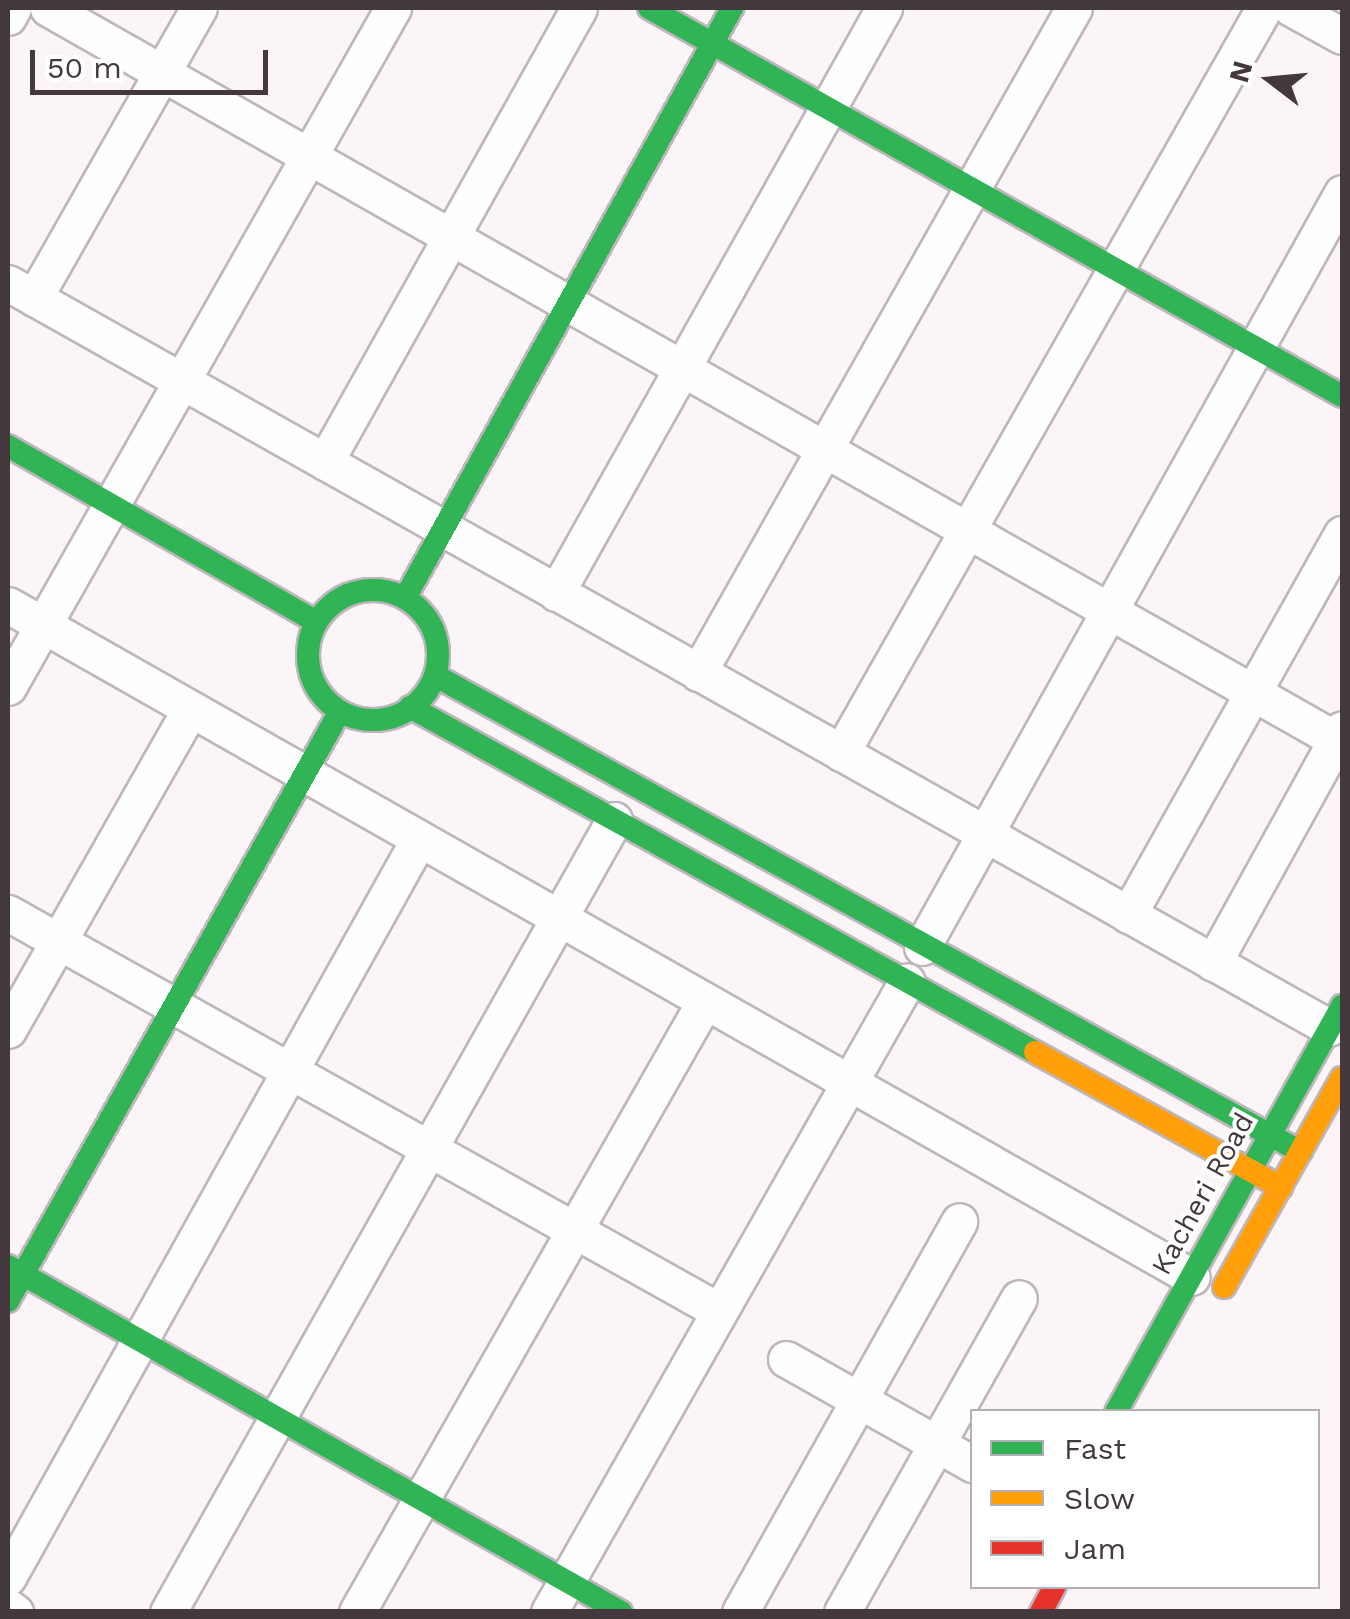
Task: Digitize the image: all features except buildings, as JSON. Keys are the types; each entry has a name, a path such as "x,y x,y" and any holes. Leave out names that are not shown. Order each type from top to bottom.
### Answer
{"street":[{"path":"8,17 13,8"},
{"path":"48,8 1254,692 1341,737 1213,963"},
{"path":"199,8 162,72 20,290 1213,963 1336,1017"},
{"path":"8,687 393,8"},
{"path":"325,462 579,8"},
{"path":"649,8 1342,396"},
{"path":"406,598 566,302 732,8"},
{"path":"556,593 884,8"},
{"path":"698,673 1074,8"},
{"path":"840,753 1264,8"},
{"path":"1291,8 1342,36"},
{"path":"922,947 1342,193"},
{"path":"8,446 316,622"},
{"path":"1128,916 1342,534"},
{"path":"370,589 406,598 428,619 437,640 436,676 410,707 380,720 338,713 313,682 307,662 316,622 348,594 370,589"},
{"path":"8,605 1192,1277"},
{"path":"436,676 922,947 1301,1152"},
{"path":"410,707 1281,1187"},
{"path":"8,1030 190,709"},
{"path":"8,1301 15,1271 338,713"},
{"path":"168,1612 614,820"},
{"path":"8,1577 419,839"},
{"path":"8,913 719,1311"},
{"path":"548,1612 907,981"},
{"path":"357,1612 705,1001"},
{"name":"Kacheri Road","path":"1118,1409 1336,1017"},
{"path":"1212,1308 1342,1078"},
{"path":"740,1612 959,1221"},
{"path":"15,1271 278,1415 620,1612"},
{"path":"842,1612 1019,1298"},
{"path":"786,1359 970,1463"},
{"path":"1041,1612 1053,1589"},
{"path":"8,1607 15,1612"}],"traffic: fast":[{"path":"649,8 1342,396"},
{"path":"405,598 732,8"},
{"path":"8,446 316,622"},
{"path":"373,590 398,595 419,609 433,630 438,655 433,680 419,701 398,715 373,720 348,715 327,701 313,680 308,655 313,630 327,609 348,595 373,590"},
{"path":"436,676 1301,1152"},
{"path":"410,707 1035,1052"},
{"path":"8,1301 339,713"},
{"path":"1118,1409 1342,1006"},
{"path":"8,1266 621,1612"}],"traffic: slow":[{"path":"1035,1052 1281,1187"},
{"path":"1224,1287 1342,1078"}],"traffic: jam":[{"path":"1041,1612 1053,1589"}]}
